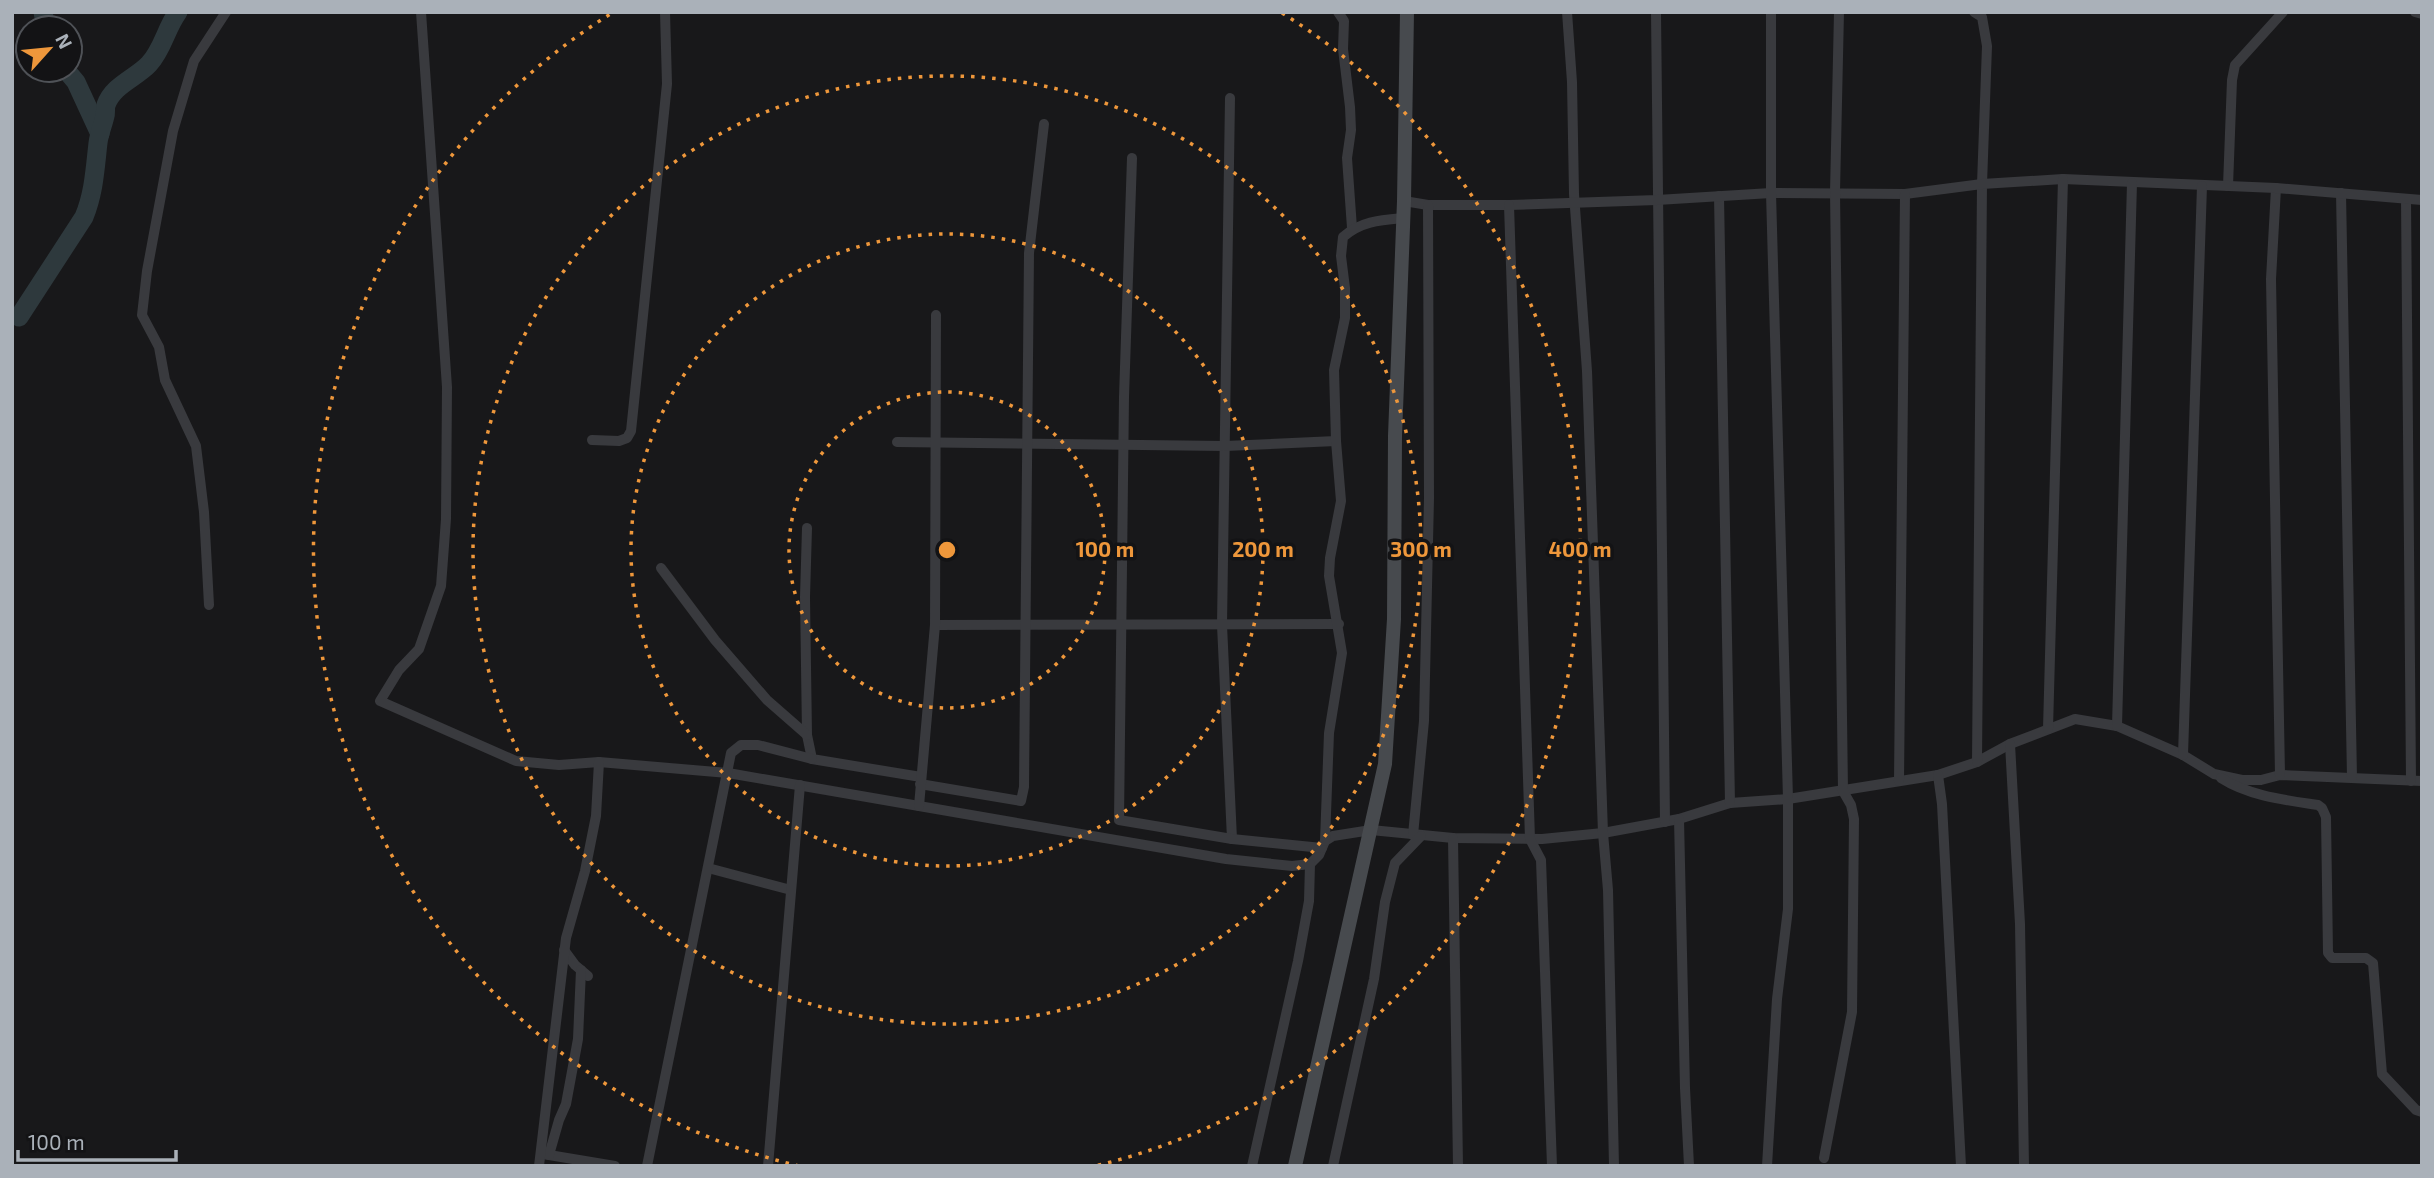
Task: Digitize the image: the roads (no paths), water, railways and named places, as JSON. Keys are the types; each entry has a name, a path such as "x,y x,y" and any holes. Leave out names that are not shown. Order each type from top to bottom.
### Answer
{"main road":[{"path":"1296,1166 1385,764 1394,620 1395,436 1404,218 1408,12"}],"street":[{"path":"209,605 204,512 196,446 165,380 159,347 142,315 147,271 173,131 194,61 226,12"},
{"path":"421,12 447,387 446,519 441,586 419,649 399,670 380,701 516,761 559,765 599,762 728,773 1227,859 1292,866 1310,864"},
{"path":"592,440 620,441 627,439 631,431 667,84 665,12"},
{"path":"1338,12 1344,21 1343,49 1350,107 1348,158 1352,229"},
{"path":"1567,12 1575,202 1587,371 1603,833 1608,890 1614,1166"},
{"path":"1656,12 1665,821"},
{"path":"1767,1166 1777,999 1788,909 1788,799 1771,193 1771,12"},
{"path":"1824,1158 1852,1012 1854,818 1851,805 1843,791 1835,192 1839,12"},
{"path":"1974,12 1982,17 1987,46 1982,184 1977,762"},
{"path":"2228,186 2232,80 2235,65 2283,12"},
{"path":"2415,12 2422,14"},
{"path":"1230,98 1222,625 1232,839"},
{"path":"647,1166 731,753 741,745 758,745 812,759 1021,801 1024,787 1029,253 1044,124"},
{"path":"1132,158 1119,626 1119,820 1232,839 1323,844"},
{"path":"1404,201 1428,205 1509,205 1657,201 1771,193 1905,194 1982,184 2063,179 2276,188 2422,200"},
{"path":"2048,729 2063,179"},
{"path":"2117,726 2132,183"},
{"path":"2183,755 2202,186"},
{"path":"2276,188 2271,279 2280,775"},
{"path":"2341,193 2352,778"},
{"path":"1899,781 1905,194"},
{"path":"1719,196 1730,803"},
{"path":"2214,774 2242,780 2262,780 2280,775 2417,781 2406,199"},
{"path":"1333,1166 1374,979 1385,902 1395,863 1417,835 1424,721 1429,498 1428,205"},
{"path":"1509,205 1530,839 1541,860 1552,1166"},
{"path":"1323,844 1329,733 1342,653 1329,576 1341,501 1334,370 1345,318 1341,256 1343,237 1352,229 1369,222 1404,218"},
{"path":"919,806 935,625 936,315"},
{"path":"897,442 1225,446 1336,441"},
{"path":"807,528 807,735 812,759"},
{"path":"661,568 715,640 767,700 807,735"},
{"path":"935,625 1339,624"},
{"path":"1252,1166 1298,961 1309,901 1310,864 1323,844 1333,836 1371,830 1453,838 1530,839 1603,833 1679,819 1730,803 1788,799 1938,775 1977,762 2010,744 2076,719 2117,726 2183,755 2232,786 2322,808 2326,817 2328,953 2332,958 2366,958 2373,962 2382,1074 2416,1110 2422,1112"},
{"path":"2010,744 2020,924 2024,1166"},
{"path":"545,1154 564,950 596,816 599,762"},
{"path":"1938,775 1942,804 1961,1166"},
{"path":"768,1166 800,785"},
{"path":"1679,819 1689,1166"},
{"path":"1453,838 1458,1166"},
{"path":"708,868 791,890"},
{"path":"539,1166 566,1104 578,1039 584,973 564,950"},
{"path":"545,1154 615,1166"}],"waterway":[{"path":"19,317 84,217 92,190 99,140 109,98 154,58 178,12"},
{"path":"77,84 100,134"}]}
